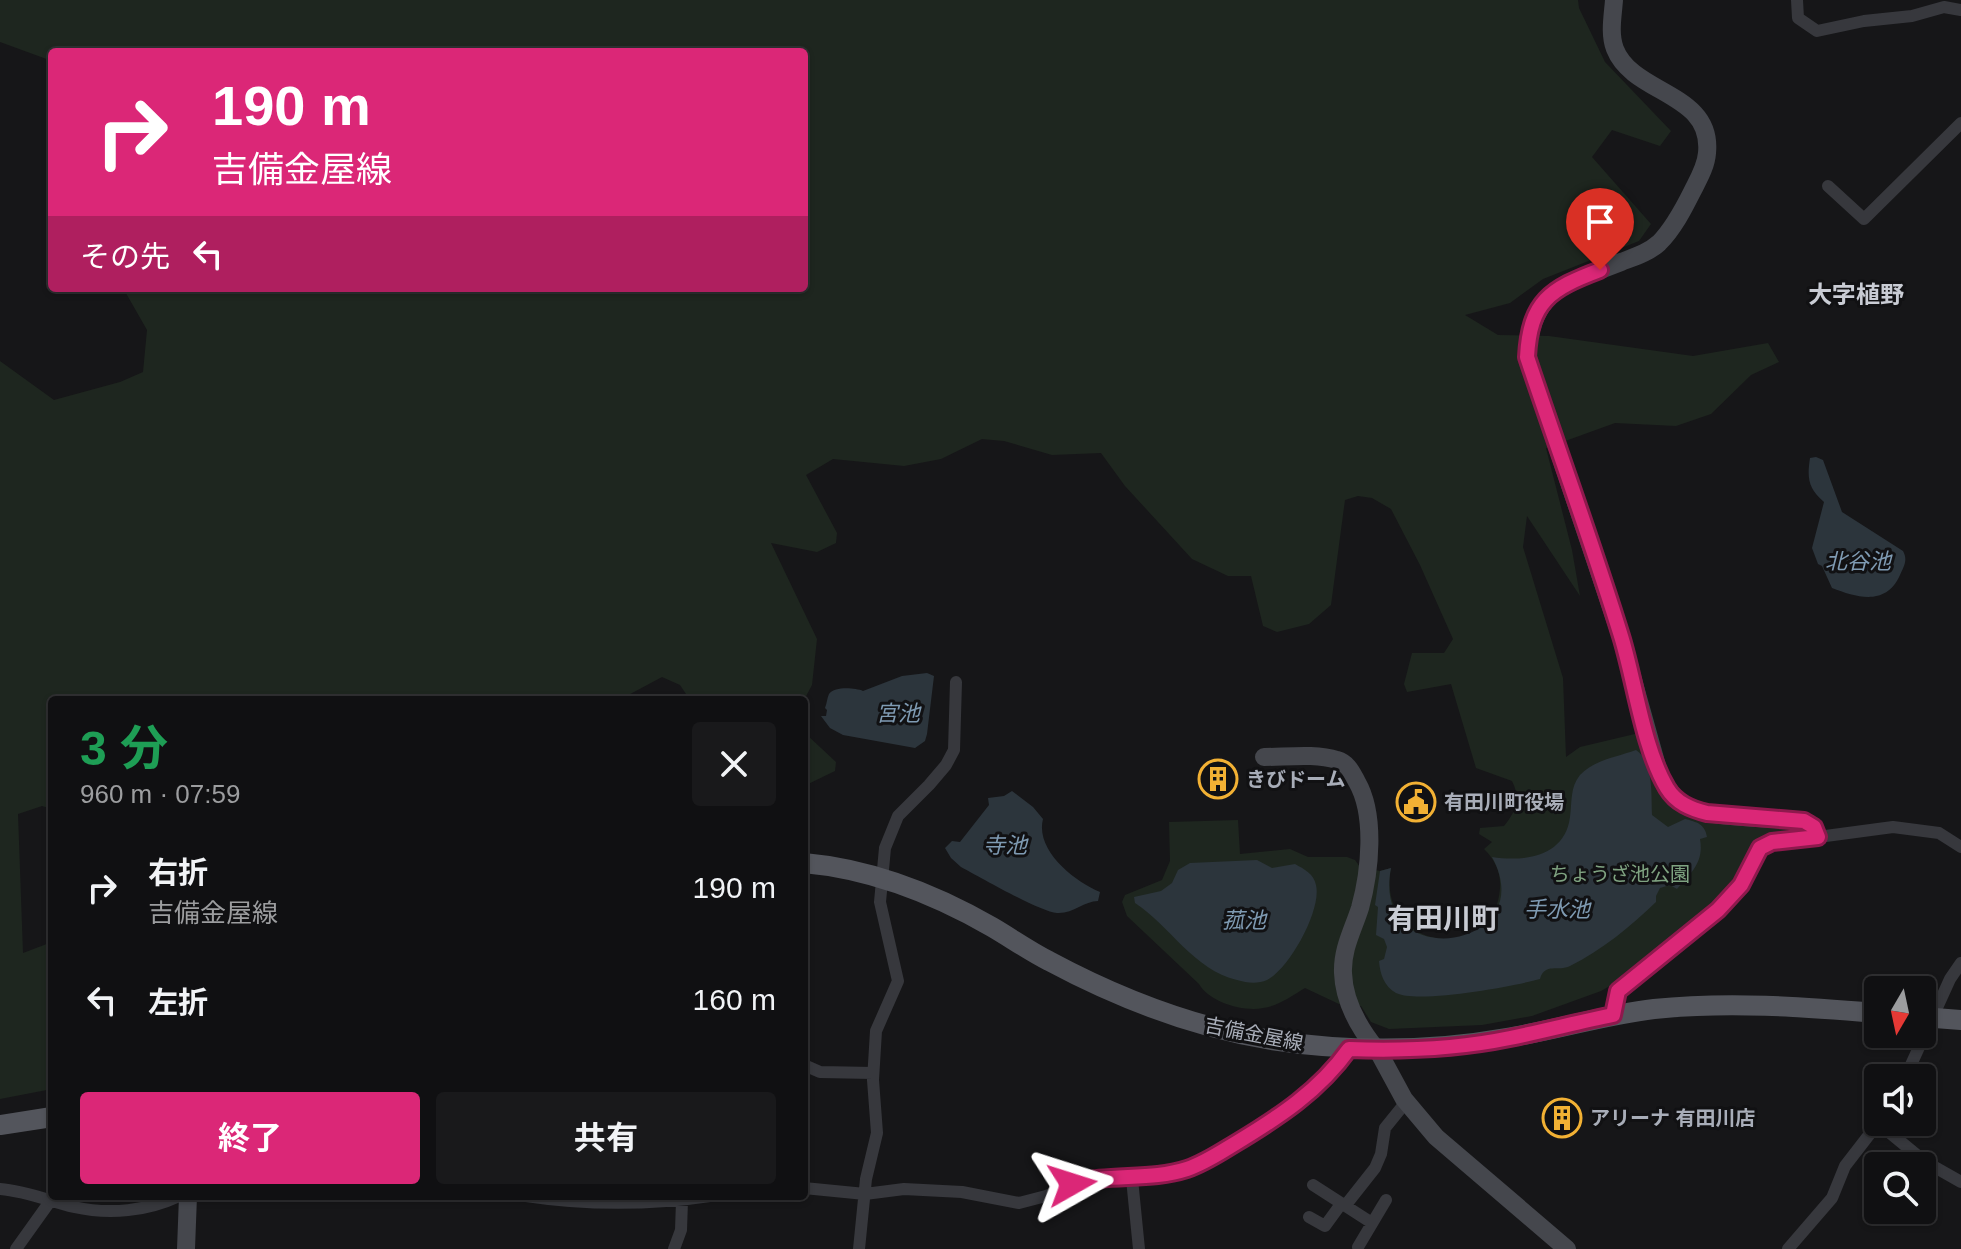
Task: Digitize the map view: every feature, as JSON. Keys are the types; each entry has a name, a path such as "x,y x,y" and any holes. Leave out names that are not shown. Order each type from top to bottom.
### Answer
{"main road":[{"name":"吉備金屋線","path":"808,864 884,878 944,901 1077,976 1153,1008 1244,1034 1349,1049 1477,1043 1613,1015 1670,1008 1775,1005 1864,1012"},
{"path":"1936,1018 1961,1020"},
{"path":"0,1125 48,1118"}],"street":[{"path":"1614,0 1612,32 1616,52 1640,77 1688,106 1695,114 1707,143 1704,165 1683,210 1659,243 1643,254 1566,285 1540,306 1532,320 1527,357 1621,637 1659,773 1669,791 1680,803 1707,813 1809,823 1818,837"},
{"path":"1797,0 1798,18 1817,31 1864,21 1912,16 1944,7 1961,10"},
{"path":"1828,186 1864,219 1961,123"},
{"path":"859,1249 870,1154 877,1133 873,1073 876,1031 898,981 880,902 885,848 891,828 906,806 938,775 954,750 956,682"},
{"path":"1264,757 1335,759 1348,766 1365,796 1369,824 1360,906 1347,943 1343,973 1351,1008 1406,1102 1448,1148 1555,1245"},
{"path":"1613,1015 1618,991 1718,910 1741,885 1760,848 1772,842 1905,827 1939,833 1961,847"},
{"path":"1936,1002 1961,963"},
{"path":"808,1188 865,1194 904,1189 948,1191 1019,1203 1046,1196 1084,1180 1132,1179 1187,1169 1212,1158 1284,1114 1332,1073 1349,1049"},
{"path":"808,1067 820,1072 873,1073"},
{"path":"1309,1217 1325,1226 1375,1168 1381,1154 1385,1128 1406,1102"},
{"path":"1788,1249 1832,1198 1845,1166 1868,1136"},
{"path":"1895,1136 1924,1161 1961,1182"},
{"path":"1132,1179 1139,1249"},
{"path":"1313,1185 1372,1223"},
{"path":"0,1189 48,1199"},
{"path":"16,1249 51,1200 78,1208 126,1211 147,1209 169,1200"},
{"path":"186,1249 188,1200"},
{"path":"644,1200 688,1200"},
{"path":"1358,1247 1386,1200"},
{"path":"674,1249 681,1230 682,1201"}],"green space":[{"name":"ちょうざ池公園","path":"0,0 1578,0 1605,62 1671,131 1660,146 1612,130 1592,157 1651,224 1639,241 1543,279 1510,303 1465,315 1498,335 1549,336 1693,356 1768,343 1779,362 1751,375 1711,414 1676,426 1615,423 1546,448 1572,550 1580,596 1527,516 1523,547 1563,678 1566,757 1580,747 1639,733 1673,806 1795,827 1795,835 1769,837 1761,841 1743,872 1713,909 1622,979 1601,991 1532,1016 1482,1025 1389,1029 1371,1022 1361,1006 1339,1004 1305,988 1269,1007 1246,1008 1218,1001 1127,916 1122,902 1125,895 1162,880 1170,861 1169,822 1238,820 1240,854 1290,849 1308,857 1347,857 1355,860 1360,867 1380,871 1391,868 1391,896 1401,917 1417,931 1438,938 1459,938 1479,929 1493,913 1500,888 1499,877 1494,862 1484,849 1492,842 1479,834 1480,828 1504,826 1516,805 1515,787 1512,781 1476,768 1451,684 1407,692 1404,684 1412,653 1444,653 1453,639 1391,509 1372,498 1358,496 1345,500 1331,605 1309,624 1277,632 1263,626 1251,576 1228,576 1192,559 1125,486 1101,453 1052,455 1004,441 982,439 941,459 904,466 833,459 806,475 837,533 836,543 817,552 771,543 817,639 812,685 806,696 687,696 680,685 662,677 626,696 48,696 48,808 42,806 18,814 23,953 48,944 48,1090 0,1099 0,361 54,400 120,382 143,372 147,330 125,292 808,292 808,48 48,48 48,60 0,42"},
{"path":"808,736 836,762 835,771 808,784"}],"water":[{"name":"北谷池","path":"1810,458 1823,460 1842,512 1903,551 1904,566 1887,592 1870,597 1832,588 1822,566 1818,564 1812,548 1824,502 1812,487 1809,471"},
{"name":"宮池","path":"927,673 934,676 927,734 925,741 915,748 843,735 830,728 821,716 826,716 825,708 832,691 863,691 902,676"},
{"name":"手水池","path":"1636,750 1649,770 1652,815 1668,827 1685,819 1693,821 1702,826 1706,833 1707,837 1700,839 1696,866 1677,889 1670,885 1660,888 1656,902 1615,937 1570,966 1545,971 1540,979 1445,995 1407,996 1388,987 1379,961 1384,959 1387,947 1384,939 1376,935 1378,907 1375,905 1380,871 1391,868 1391,902 1405,925 1427,937 1453,938 1477,930 1495,913 1501,889 1492,857 1529,857 1552,849 1567,830 1573,790 1580,775 1599,762"},
{"name":"寺池","path":"1012,791 1043,819 1042,831 1051,853 1068,872 1100,892 1098,901 1063,913 1049,911 995,886 951,858 945,848 952,841 960,842 989,805 988,798 1004,796"},
{"name":"菰池","path":"1257,860 1272,868 1295,864 1305,870 1315,881 1317,896 1309,923 1294,952 1267,980 1252,983 1241,981 1208,967 1135,903 1134,897 1161,891 1172,883 1178,870 1190,863"}],"place":[{"name":"きびドーム","path":"1218,779"},
{"name":"有田川町役場","path":"1416,802"},
{"name":"アリーナ 有田川店","path":"1562,1118"}],"district":[{"name":"大字植野","path":"1856,295"},
{"name":"有田川町","path":"1443,918"}],"route":[{"path":"1072,1184 1084,1180 1132,1179 1187,1169 1212,1158 1284,1114 1332,1073 1349,1049 1378,1051 1461,1045 1509,1038 1613,1015 1618,991 1718,910 1741,885 1760,848 1772,842 1818,837 1814,827 1804,821 1707,813 1693,809 1680,803 1659,773 1621,637 1527,357 1532,320 1540,306 1555,291 1600,270"}]}
